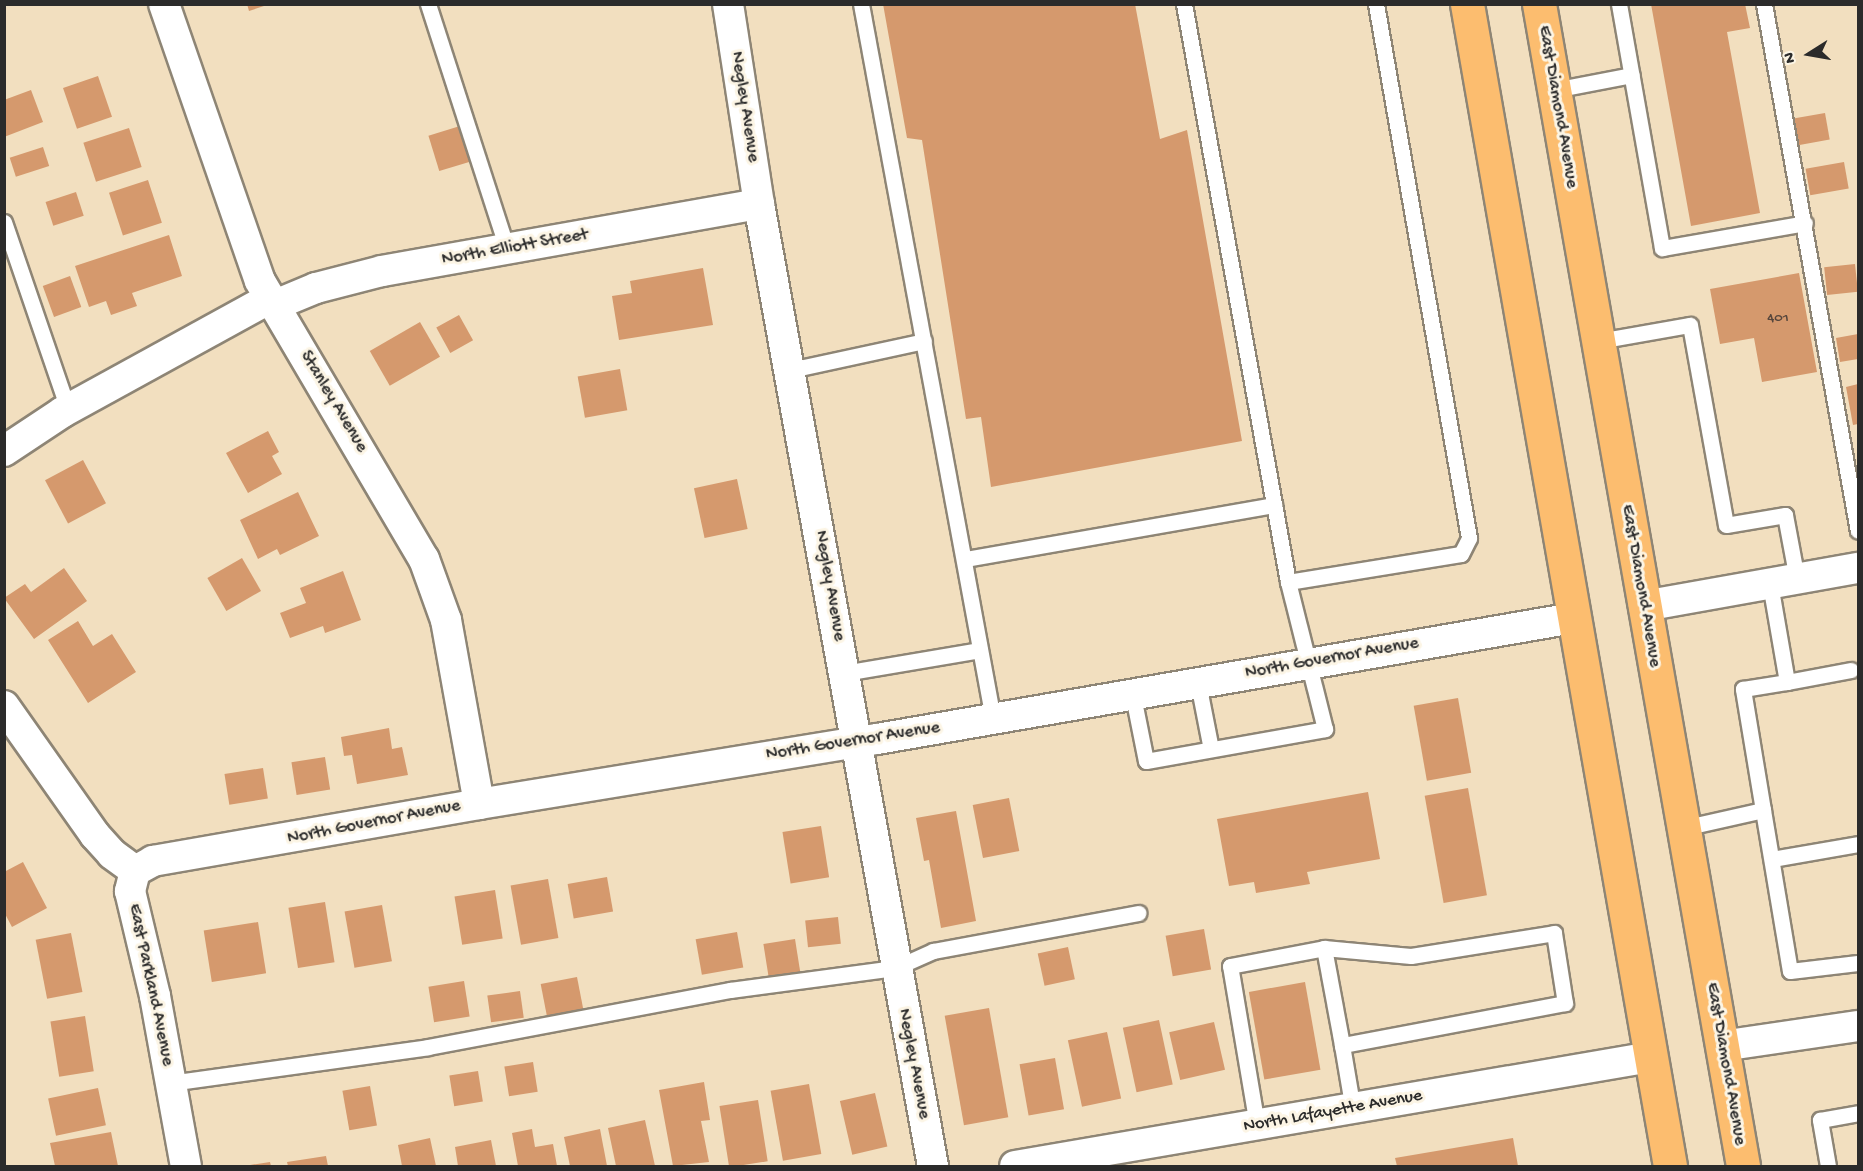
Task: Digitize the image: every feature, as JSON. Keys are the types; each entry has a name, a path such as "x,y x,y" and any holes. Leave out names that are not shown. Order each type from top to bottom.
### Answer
{"main road":[{"path":"1467,4 1670,1167"},
{"name":"East Diamond Avenue","path":"1539,4 1743,1167"}],"street":[{"name":"Stanley Avenue","path":"164,4 260,281 424,559 446,620 479,804"},
{"name":"Negley Avenue","path":"728,4 759,204 895,968 933,1167"},
{"name":"North Elliott Street","path":"4,451 68,409 272,301 382,272 759,204"},
{"path":"1644,606 1858,568"},
{"name":"North Governor Avenue","path":"135,871 153,861 479,804 1134,696 1311,662 1573,618"},
{"path":"4,706 95,835 112,854 135,871"},
{"name":"East Parkland Avenue","path":"135,871 130,891 186,1167"},
{"path":"1722,1046 1858,1026"},
{"name":"North Lafayette Avenue","path":"1015,1167 1651,1058"}],"lane":[{"path":"428,4 507,249"},
{"path":"861,4 993,719"},
{"path":"1134,696 1146,761 1325,729 1311,662 1288,582 1184,4"},
{"path":"1288,582 1461,554 1469,538 1376,4"},
{"path":"1619,4 1662,248 1805,223"},
{"path":"1764,4 1805,223 1858,531"},
{"path":"1554,90 1632,75"},
{"path":"4,222 68,409"},
{"path":"1598,341 1690,325 1726,525 1785,515 1783,582 1787,682"},
{"path":"790,370 924,341"},
{"path":"965,559 1274,504"},
{"path":"844,673 981,650"},
{"path":"1851,670 1743,689 1790,971 1858,963"},
{"path":"1198,683 1211,749"},
{"path":"1683,828 1763,810"},
{"path":"1772,859 1858,844"},
{"path":"170,1083 428,1047 730,990 895,968 933,951 1139,913"},
{"path":"1257,1125 1230,966 1324,948 1411,956 1554,933 1565,1003 1342,1045"},
{"path":"1324,948 1353,1110"},
{"path":"1828,1167 1820,1119 1858,1113"}],"building":[{"path":"247,4 267,4 267,5 249,11"},
{"path":"883,4 1135,4 1160,139 1187,130 1242,441 991,487 981,417 966,419 922,140 907,138"},
{"path":"1651,4 1745,4 1750,28 1727,32 1760,213 1691,226"},
{"path":"98,76 112,117 77,129 63,88"},
{"path":"31,90 43,122 4,137 4,100"},
{"path":"1825,113 1830,140 1798,145 1793,119"},
{"path":"460,126 471,161 439,171 428,136"},
{"path":"129,128 142,167 96,182 83,143"},
{"path":"43,147 49,166 16,177 10,158"},
{"path":"1844,162 1849,189 1810,195 1806,169"},
{"path":"148,180 162,223 123,235 109,193"},
{"path":"76,192 84,216 53,226 46,202"},
{"path":"169,235 182,276 132,293 137,306 111,315 106,301 89,307 75,266"},
{"path":"1855,264 1858,292 1827,295 1824,267"},
{"path":"703,268 713,325 619,340 612,296 632,293 630,281"},
{"path":"1799,273 1817,372 1762,382 1754,338 1720,344 1710,289"},
{"path":"70,276 81,307 54,317 43,286"},
{"path":"459,315 473,340 450,353 436,328"},
{"path":"420,322 440,357 390,386 370,351"},
{"path":"1858,334 1858,359 1840,362 1836,338"},
{"path":"620,369 627,410 585,418 578,376"},
{"path":"1858,384 1858,424 1853,425 1846,387"},
{"path":"268,431 279,452 272,456 282,474 248,493 226,453"},
{"path":"83,460 106,503 68,523 45,480"},
{"path":"737,479 748,529 705,538 694,488"},
{"path":"298,492 319,536 280,555 277,549 258,559 240,520"},
{"path":"242,558 261,591 226,611 207,578"},
{"path":"64,568 87,601 34,639 4,598 25,584 31,592"},
{"path":"343,571 361,620 325,633 323,626 290,638 280,613 306,603 300,588"},
{"path":"78,621 93,646 112,634 136,672 88,703 48,640"},
{"path":"1458,698 1471,773 1427,781 1414,706"},
{"path":"389,728 392,749 402,747 408,775 357,784 352,755 344,756 341,737"},
{"path":"325,757 330,790 297,795 291,762"},
{"path":"263,768 268,799 229,805 224,774"},
{"path":"1468,788 1487,895 1444,903 1425,796"},
{"path":"1368,792 1380,859 1307,872 1310,884 1256,893 1254,882 1229,886 1217,819"},
{"path":"1009,798 1019,851 983,858 973,805"},
{"path":"956,811 976,921 941,928 929,860 924,861 916,818"},
{"path":"821,826 829,877 791,883 782,832"},
{"path":"23,862 47,908 12,927 4,912 4,872"},
{"path":"607,877 613,911 574,918 568,884"},
{"path":"548,879 558,938 521,945 511,886"},
{"path":"495,890 503,938 462,945 455,896"},
{"path":"325,902 335,962 298,968 288,908"},
{"path":"382,905 392,961 354,968 345,912"},
{"path":"838,917 841,944 808,947 805,920"},
{"path":"258,922 266,973 212,982 204,931"},
{"path":"1204,929 1211,969 1173,976 1166,936"},
{"path":"737,932 743,967 702,975 696,939"},
{"path":"71,933 82,992 47,999 36,940"},
{"path":"795,939 801,975 769,980 763,944"},
{"path":"1068,947 1075,979 1045,986 1038,953"},
{"path":"577,977 584,1012 548,1019 541,984"},
{"path":"464,981 470,1017 434,1022 428,987"},
{"path":"1305,982 1320,1070 1264,1080 1249,992"},
{"path":"520,991 524,1018 491,1022 487,996"},
{"path":"989,1008 1008,1117 964,1125 945,1016"},
{"path":"85,1016 94,1071 59,1077 50,1021"},
{"path":"1159,1020 1173,1085 1137,1092 1123,1028"},
{"path":"1214,1022 1225,1070 1180,1080 1169,1032"},
{"path":"1107,1032 1121,1099 1082,1107 1068,1040"},
{"path":"1055,1058 1064,1109 1029,1115 1020,1064"},
{"path":"533,1062 538,1092 509,1096 504,1067"},
{"path":"478,1071 483,1102 454,1106 449,1076"},
{"path":"704,1082 710,1120 701,1121 709,1162 673,1166 659,1090"},
{"path":"809,1084 821,1154 783,1161 771,1091"},
{"path":"370,1086 377,1125 349,1130 342,1091"},
{"path":"98,1088 106,1125 56,1136 48,1099"},
{"path":"875,1093 887,1147 852,1155 840,1101"},
{"path":"758,1100 768,1161 729,1166 719,1106"},
{"path":"645,1120 655,1166 616,1166 608,1128"},
{"path":"532,1129 535,1147 553,1144 557,1166 518,1166 512,1133"},
{"path":"600,1129 607,1166 570,1166 564,1137"},
{"path":"111,1132 118,1166 55,1166 50,1143"},
{"path":"430,1138 436,1166 402,1166 398,1145"},
{"path":"1513,1138 1518,1166 1397,1166 1395,1158"},
{"path":"491,1140 496,1166 458,1166 455,1147"},
{"path":"326,1156 328,1166 288,1166 287,1162"},
{"path":"270,1162 271,1166 250,1166 250,1165"}]}
